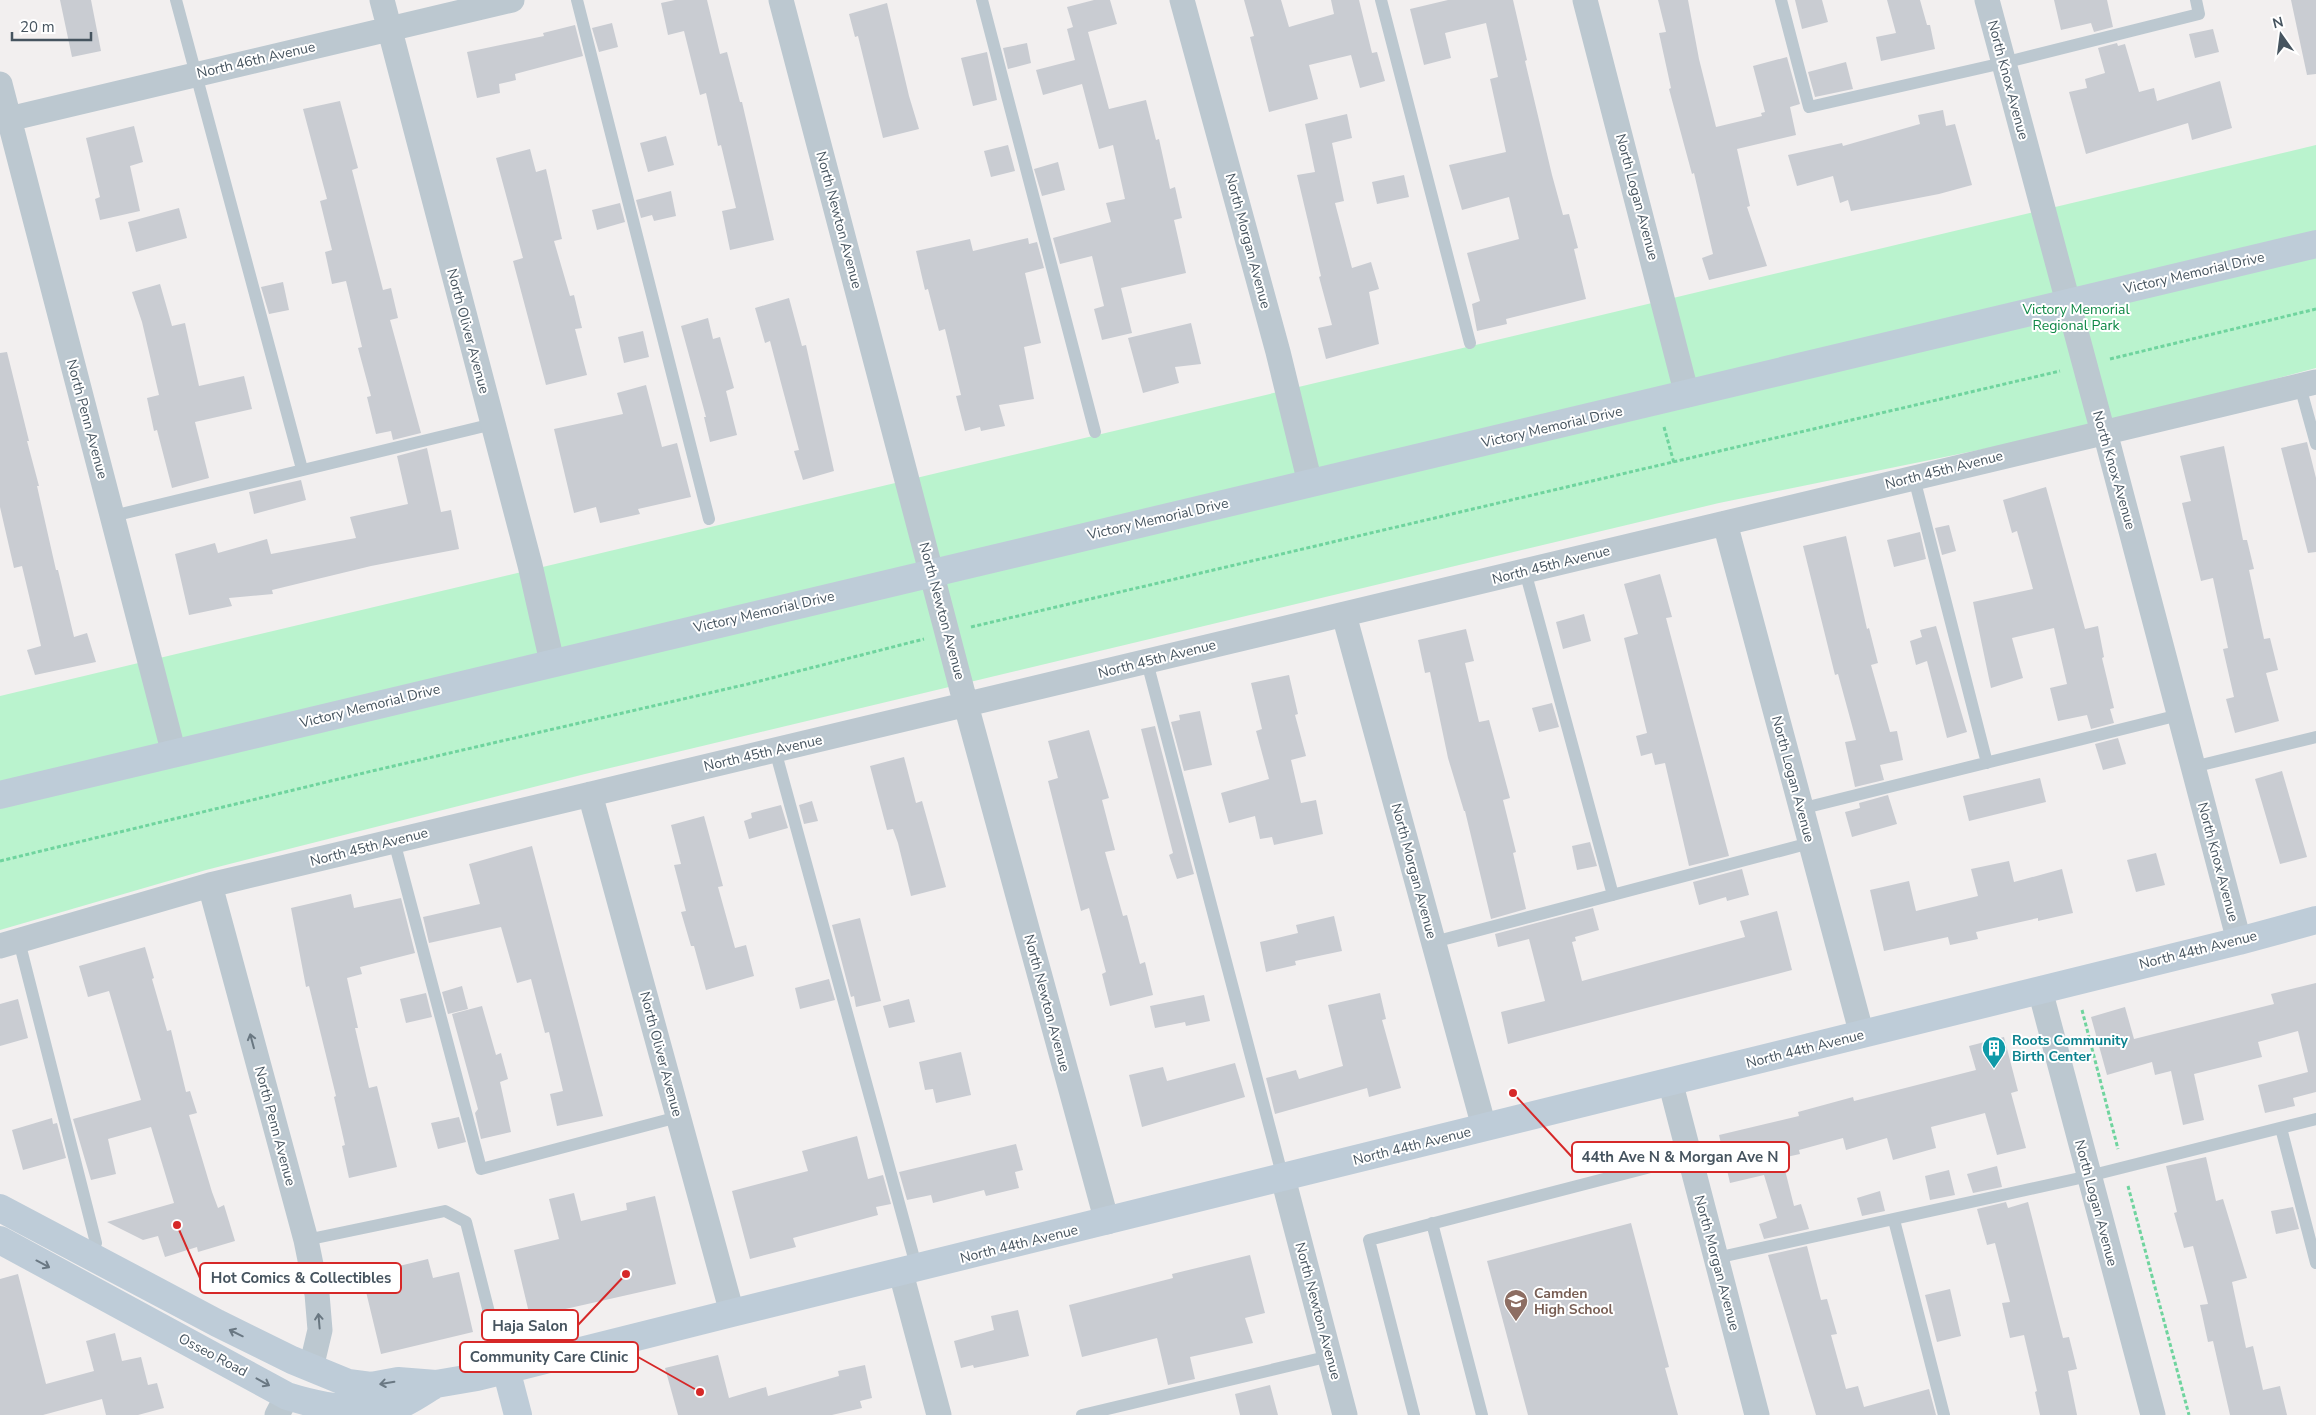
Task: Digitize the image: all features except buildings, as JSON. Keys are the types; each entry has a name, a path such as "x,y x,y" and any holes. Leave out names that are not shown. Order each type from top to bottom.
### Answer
{"street":[{"name":"North Oliver Avenue","path":"382,0 530,565 552,662"},
{"name":"North 46th Avenue","path":"4,120 512,0"},
{"name":"North Newton Avenue","path":"782,0 966,705 1107,1222"},
{"name":"North Morgan Avenue","path":"1182,0 1278,352 1310,483"},
{"name":"North Logan Avenue","path":"1585,0 1687,395"},
{"name":"North Knox Avenue","path":"1987,0 2067,303 2101,425 2105,432 2239,941"},
{"name":"North Penn Avenue","path":"0,84 4,120 113,516 174,754"},
{"name":"Victory Memorial Drive","path":"0,795 552,662 1687,395 2316,244"},
{"name":"North 45th Avenue","path":"10,943 210,886 394,841 2308,384"},
{"name":"North Logan Avenue","path":"1725,523 1862,1035"},
{"name":"North Morgan Avenue","path":"1346,614 1346,622 1484,1128"},
{"name":"North Oliver Avenue","path":"590,794 732,1313"},
{"name":"North Penn Avenue","path":"210,886 306,1240 317,1294 320,1330 311,1368"},
{"name":"North 44th Avenue","path":"506,1369 544,1362 732,1313 909,1271 1670,1081 1862,1035 2316,920"},
{"name":"North Logan Avenue","path":"2040,990 2153,1415"},
{"name":"North Morgan Avenue","path":"1670,1081 1757,1415"},
{"name":"North Newton Avenue","path":"1283,1178 1345,1415"},
{"name":"Osseo Road","path":"0,1208 216,1323 311,1368 348,1383 371,1386 398,1381 436,1384 506,1369"},
{"name":"Osseo Road","path":"0,1240 282,1405 348,1412 377,1410 404,1403 436,1384"},
{"path":"909,1271 939,1415"},
{"path":"506,1369 518,1415"}],"lane":[{"path":"176,0 302,469"},
{"path":"577,0 709,519"},
{"path":"982,0 1095,432"},
{"path":"1381,0 1470,343"},
{"path":"1781,0 1809,107 2199,14 2196,0"},
{"path":"2308,384 2316,444"},
{"path":"113,516 492,424"},
{"path":"1914,478 1987,763"},
{"path":"1526,571 1613,895"},
{"path":"1147,662 1283,1178"},
{"path":"1800,809 2180,715"},
{"path":"2193,767 2316,736"},
{"path":"775,750 909,1271"},
{"path":"394,841 481,1168 678,1117"},
{"path":"1434,942 1810,843"},
{"path":"10,943 96,1243 89,1256"},
{"path":"1716,1258 2089,1176 2316,1119"},
{"path":"2280,1128 2316,1263"},
{"path":"1414,1415 1369,1240 1690,1157"},
{"path":"306,1240 445,1211 466,1222 494,1332 506,1369"},
{"path":"1894,1220 1944,1415"},
{"path":"1432,1223 1482,1415"},
{"path":"1082,1415 1132,1410 1330,1356"}],"path":[{"path":"2112,359 2316,309"},
{"path":"976,626 2055,372"},
{"path":"1657,402 1674,463"},
{"path":"0,862 372,771 748,684 918,640"},
{"path":"2082,1010 2189,1415"}],"green space":[{"name":"Victory Memorial Regional Park","path":"2316,145 2316,368 2101,425 1719,503 585,774 206,870 0,930 0,696"}],"place":[{"name":"Roots Community Birth Center","path":"1994,1069"},
{"name":"44th Ave N & Morgan Ave N","path":"1513,1093"},
{"name":"Hot Comics & Collectibles","path":"177,1225"},
{"name":"Haja Salon","path":"626,1274"},
{"name":"Camden High School","path":"1516,1322"},
{"name":"Community Care Clinic","path":"700,1392"}]}
